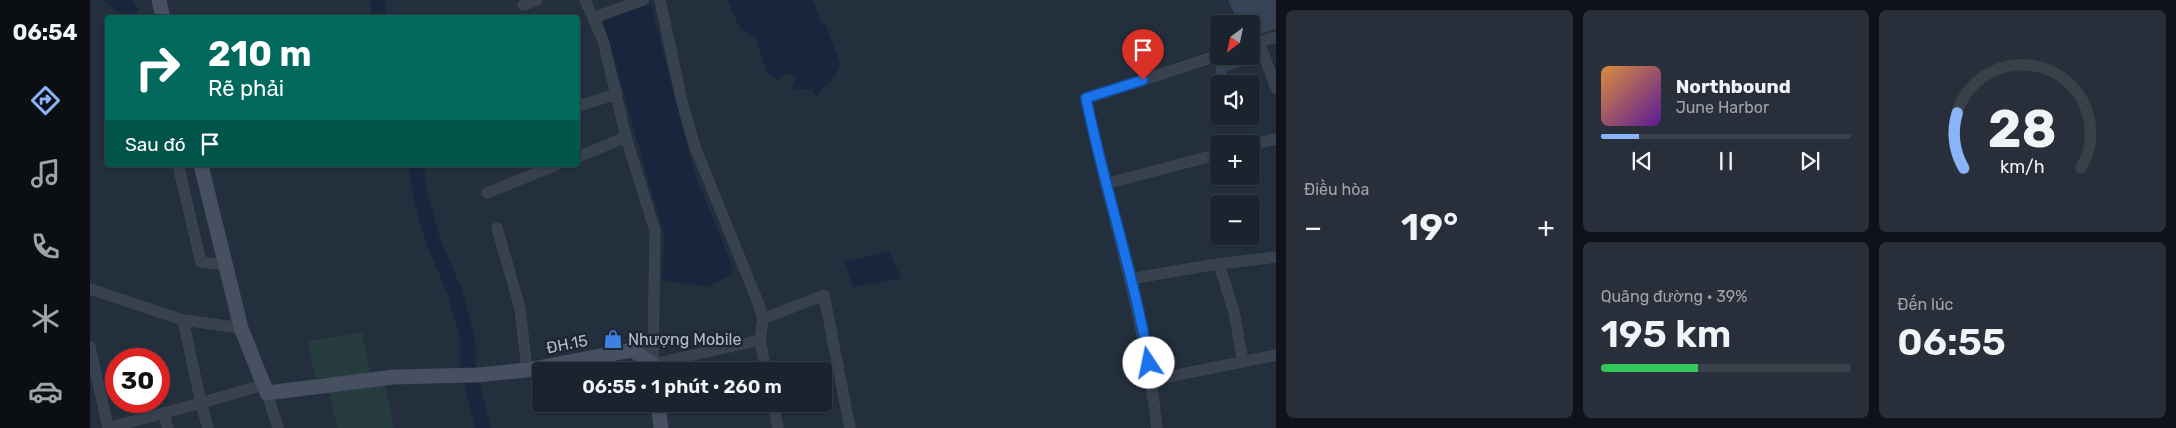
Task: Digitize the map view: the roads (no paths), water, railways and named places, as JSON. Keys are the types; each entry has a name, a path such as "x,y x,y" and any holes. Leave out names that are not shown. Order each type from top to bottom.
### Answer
{"main road":[{"path":"158,0 163,15"},
{"path":"201,167 242,328 265,389"},
{"path":"632,350 647,362"},
{"name":"ĐH.15","path":"265,389 394,377 527,370 632,350"},
{"path":"659,412 661,428"}],"street":[{"path":"523,5 537,0"},
{"path":"585,0 598,18 626,137 655,231 653,362"},
{"path":"598,18 643,0"},
{"path":"660,0 682,102 695,147 755,293 763,320 760,340 764,362"},
{"path":"1260,42 1276,37"},
{"path":"1260,54 1276,88"},
{"path":"1157,428 1152,380 1130,278 1105,184 1086,98 1210,58"},
{"path":"580,105 617,94"},
{"path":"580,155 626,137"},
{"path":"1260,143 1276,139"},
{"path":"1105,184 1210,156"},
{"path":"178,167 201,262 225,265"},
{"path":"487,193 551,167"},
{"path":"497,228 520,308 527,370"},
{"path":"1130,278 1219,264 1276,258"},
{"path":"1219,264 1234,312 1243,362"},
{"path":"90,289 183,320 242,328"},
{"path":"763,320 824,296 850,428"},
{"path":"183,320 208,428"},
{"path":"673,362 760,340"},
{"path":"632,350 653,344"},
{"path":"90,347 108,428 163,413 168,428"},
{"path":"1152,380 1276,356"},
{"path":"170,411 265,389 278,428"},
{"path":"775,412 778,428"}],"water":[{"path":"104,0 132,0 139,10 133,15 121,15"},
{"path":"727,0 813,0 821,22 826,25 840,64 836,74 816,97 812,90 794,89 792,86 796,78 788,73 777,80 767,72 755,37 740,28"},
{"path":"651,4 694,172 732,265 731,275 707,287 662,280 664,235 603,20"},
{"path":"889,251 901,279 853,287 845,262"}],"waterway":[{"path":"377,0 380,15"},
{"path":"416,167 420,194 433,241 454,290 468,340 468,369 483,428"}],"place":[{"name":"Nhượng Mobile","path":"613,339"}]}
